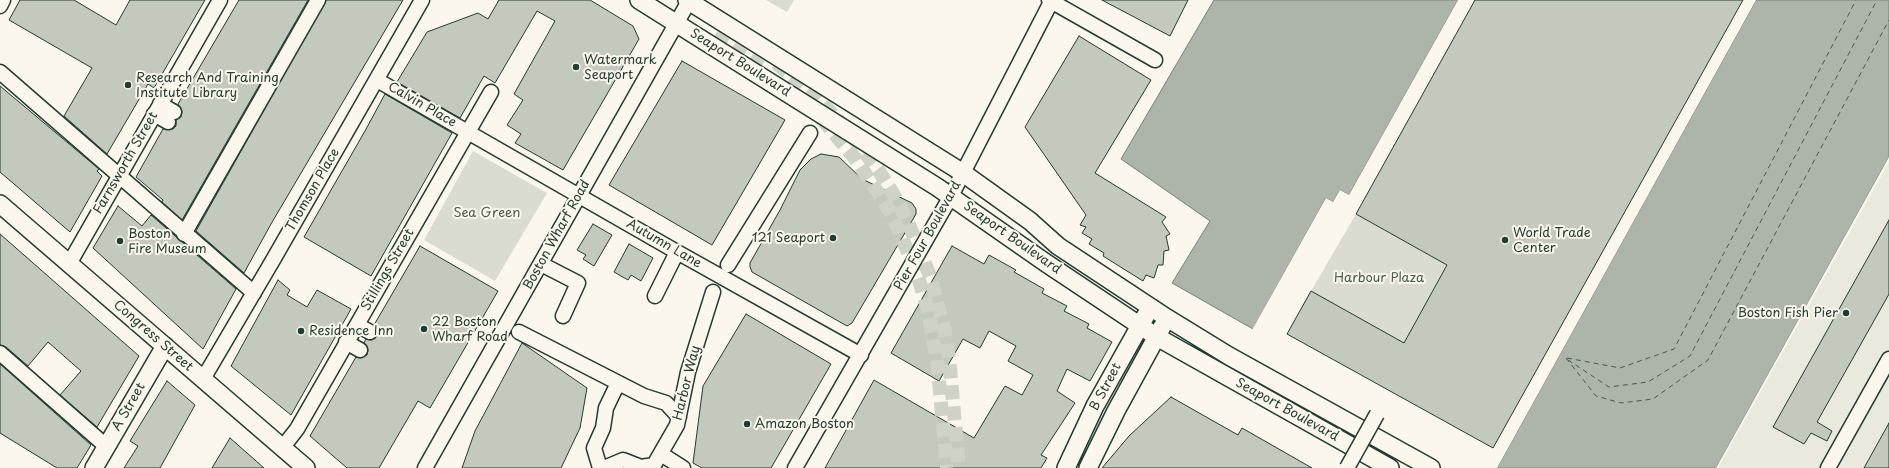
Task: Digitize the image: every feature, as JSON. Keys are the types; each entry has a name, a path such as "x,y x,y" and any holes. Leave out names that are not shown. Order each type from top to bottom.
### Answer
{"main road":[{"name":"Seaport Boulevard","path":"639,0 951,196 1046,263 1157,337 1390,468"},
{"name":"Seaport Boulevard","path":"688,1 963,173 1030,221 1058,246 1167,318 1229,356 1431,468"},
{"name":"Congress Street","path":"0,204 306,468"},
{"name":"B Street","path":"1066,468 1095,406 1150,307"},
{"name":"B Street","path":"1088,468 1116,411 1167,318"},
{"name":"A Street","path":"94,468 165,346"}],"street":[{"path":"0,6 3,0"},
{"name":"Farnsworth Street","path":"69,264 220,0"},
{"path":"184,234 318,0"},
{"name":"Thomson Place","path":"203,379 254,294 422,0"},
{"path":"1051,0 1155,60"},
{"name":"Pier Four Boulevard","path":"795,468 951,196 1051,0"},
{"name":"Boston Wharf Road","path":"425,468 688,1"},
{"path":"0,72 118,177 254,294"},
{"name":"Calvin Place","path":"377,80 468,131"},
{"name":"Stillings Street","path":"283,447 297,429 491,92"},
{"path":"160,105 173,112 160,105"},
{"name":"Autumn Lane","path":"468,131 677,252 861,355"},
{"path":"728,265 810,133"},
{"path":"655,296 677,252"},
{"path":"540,264 578,283 563,316"},
{"name":"Harbor Way","path":"604,468 623,460 641,467 654,465 661,454 677,425 688,372 713,292"},
{"path":"519,332 644,396 666,403 679,417"},
{"path":"352,333 365,341 352,333"},
{"path":"0,354 106,447"},
{"path":"1828,468 1889,359"},
{"path":"600,468 594,448 603,428 606,408 618,383"},
{"path":"1347,468 1377,414"},
{"path":"661,454 683,468"}],"shaded area":[{"path":"1214,0 1458,0 1349,195 1340,190 1333,202 1326,198 1253,329 1172,283 1210,221 1121,159"},
{"path":"1756,0 1889,0 1889,157 1716,468 1497,468"},
{"name":"Boston Fish Pier","path":"1889,157 1889,468 1716,468"}],"green space":[{"path":"766,0 794,0 787,12"},
{"name":"Sea Green","path":"473,151 547,193 495,281 424,240"},
{"name":"Harbour Plaza","path":"1356,214 1447,265 1404,343 1311,291"}],"pier":[{"path":"1458,0 1460,0 1351,196 1348,197 1340,193 1334,203 1327,201 1255,330 1252,330 1326,198 1333,202 1340,190 1349,195"},
{"path":"1754,0 1756,0 1497,468 1495,468"},
{"path":"1889,157 1889,162 1718,468 1716,468"}],"building":[{"path":"20,0 74,0 116,25 130,0 205,0 154,88 148,84 107,154 64,116 92,68 9,20"},
{"path":"239,0 308,0 182,220 162,202 163,200 136,177 163,129 173,129 176,126 176,120 181,117 182,112 178,104"},
{"path":"326,0 403,0 271,224 244,273 196,231"},
{"name":"Watermark Seaport","path":"499,0 590,0 633,26 639,39 563,170 515,143 521,134 507,125 523,100 514,94 555,21 537,11 495,83 484,76 460,118 397,82 427,32 478,13 488,19"},
{"path":"1102,0 1188,0 1170,36"},
{"name":"World Trade Center","path":"1475,0 1743,0 1493,448 1287,334 1311,291 1404,343 1447,265 1356,214"},
{"path":"1079,36 1151,80 1095,173 1166,217 1162,222 1170,234 1166,236 1169,250 1164,251 1163,265 1158,265 1154,278 1146,275 1143,281 1103,256 1104,253 1089,244 1092,239 1082,233 1086,227 1080,225 1086,215 1025,127"},
{"path":"682,61 785,120 712,245 609,185"},
{"path":"0,86 99,169 97,171 102,176 70,232 0,172"},
{"path":"385,94 452,133 371,276 304,237"},
{"name":"121 Seaport","path":"821,154 839,157 862,179 912,203 916,209 916,214 852,323 847,326 752,272 750,267 750,263 780,210 800,170 811,159"},
{"path":"118,206 142,226 151,215 236,289 203,349 93,248"},
{"path":"1889,220 1889,294 1817,422 1832,431 1827,441 1811,433 1804,444 1773,427"},
{"path":"593,224 612,235 594,266 583,259 586,255 577,250"},
{"path":"0,234 139,356 97,427 60,395 81,371 48,342 28,366 6,347 0,345"},
{"path":"629,244 653,258 641,281 631,275 628,280 614,272"},
{"name":"22 Boston Wharf Road","path":"420,246 498,291 430,408 418,401 379,468 347,468 310,436 356,357 360,358 367,355 368,350 364,343 366,339 371,340 377,336 378,331 374,325"},
{"path":"952,246 984,264 989,255 1016,270 1014,272 1044,289 1042,293 1067,306 1064,311 1089,324 1087,328 1112,342 1090,381 1067,369 1057,391 1075,403 1041,455 1047,458 1041,468 825,468 874,380 974,438 1005,386 1022,395 1033,375 1008,361 1016,346 989,331 980,348 963,339 939,381 891,353"},
{"path":"278,280 290,290 287,295 307,307 317,290 351,309 291,415 231,366"},
{"name":"Amazon Boston","path":"746,314 831,364 771,468 702,468 693,463 703,386"},
{"path":"522,343 587,388 580,428 561,468 462,468 475,431"},
{"path":"0,364 91,445 77,468 57,468 0,433"},
{"path":"167,381 195,405 160,468 124,468 138,446 130,441"},
{"path":"1171,397 1238,435 1242,428 1312,468 1102,468 1129,436"},
{"path":"1889,423 1889,468 1864,468"},
{"path":"230,438 264,468 212,468"}],"ferry route":[{"path":"1567,358 1620,368 1674,349 1856,0"},
{"path":"1568,360 1609,387 1648,382 1690,356 1877,0"},
{"path":"1566,358 1596,396 1621,403 1653,399 1708,360 1889,20"}],"tunnel":[{"path":"714,37 761,67"},
{"path":"776,63 812,93 839,121"},
{"path":"821,118 854,157 885,203 898,228 919,280 927,306 937,360 947,468"},
{"path":"852,136 879,171 895,197 908,222 930,276 945,332 949,358 959,468"}],"place":[{"name":"Watermark Seaport","path":"576,67"},
{"name":"Research And Training Institute Library","path":"128,85"},
{"name":"121 Seaport","path":"833,238"},
{"name":"World Trade Center","path":"1505,240"},
{"name":"Boston Fire Museum","path":"120,241"},
{"name":"Boston Fish Pier","path":"1846,313"},
{"name":"22 Boston Wharf Road","path":"424,329"},
{"name":"Residence Inn","path":"301,331"},
{"name":"Amazon Boston","path":"747,424"}]}
